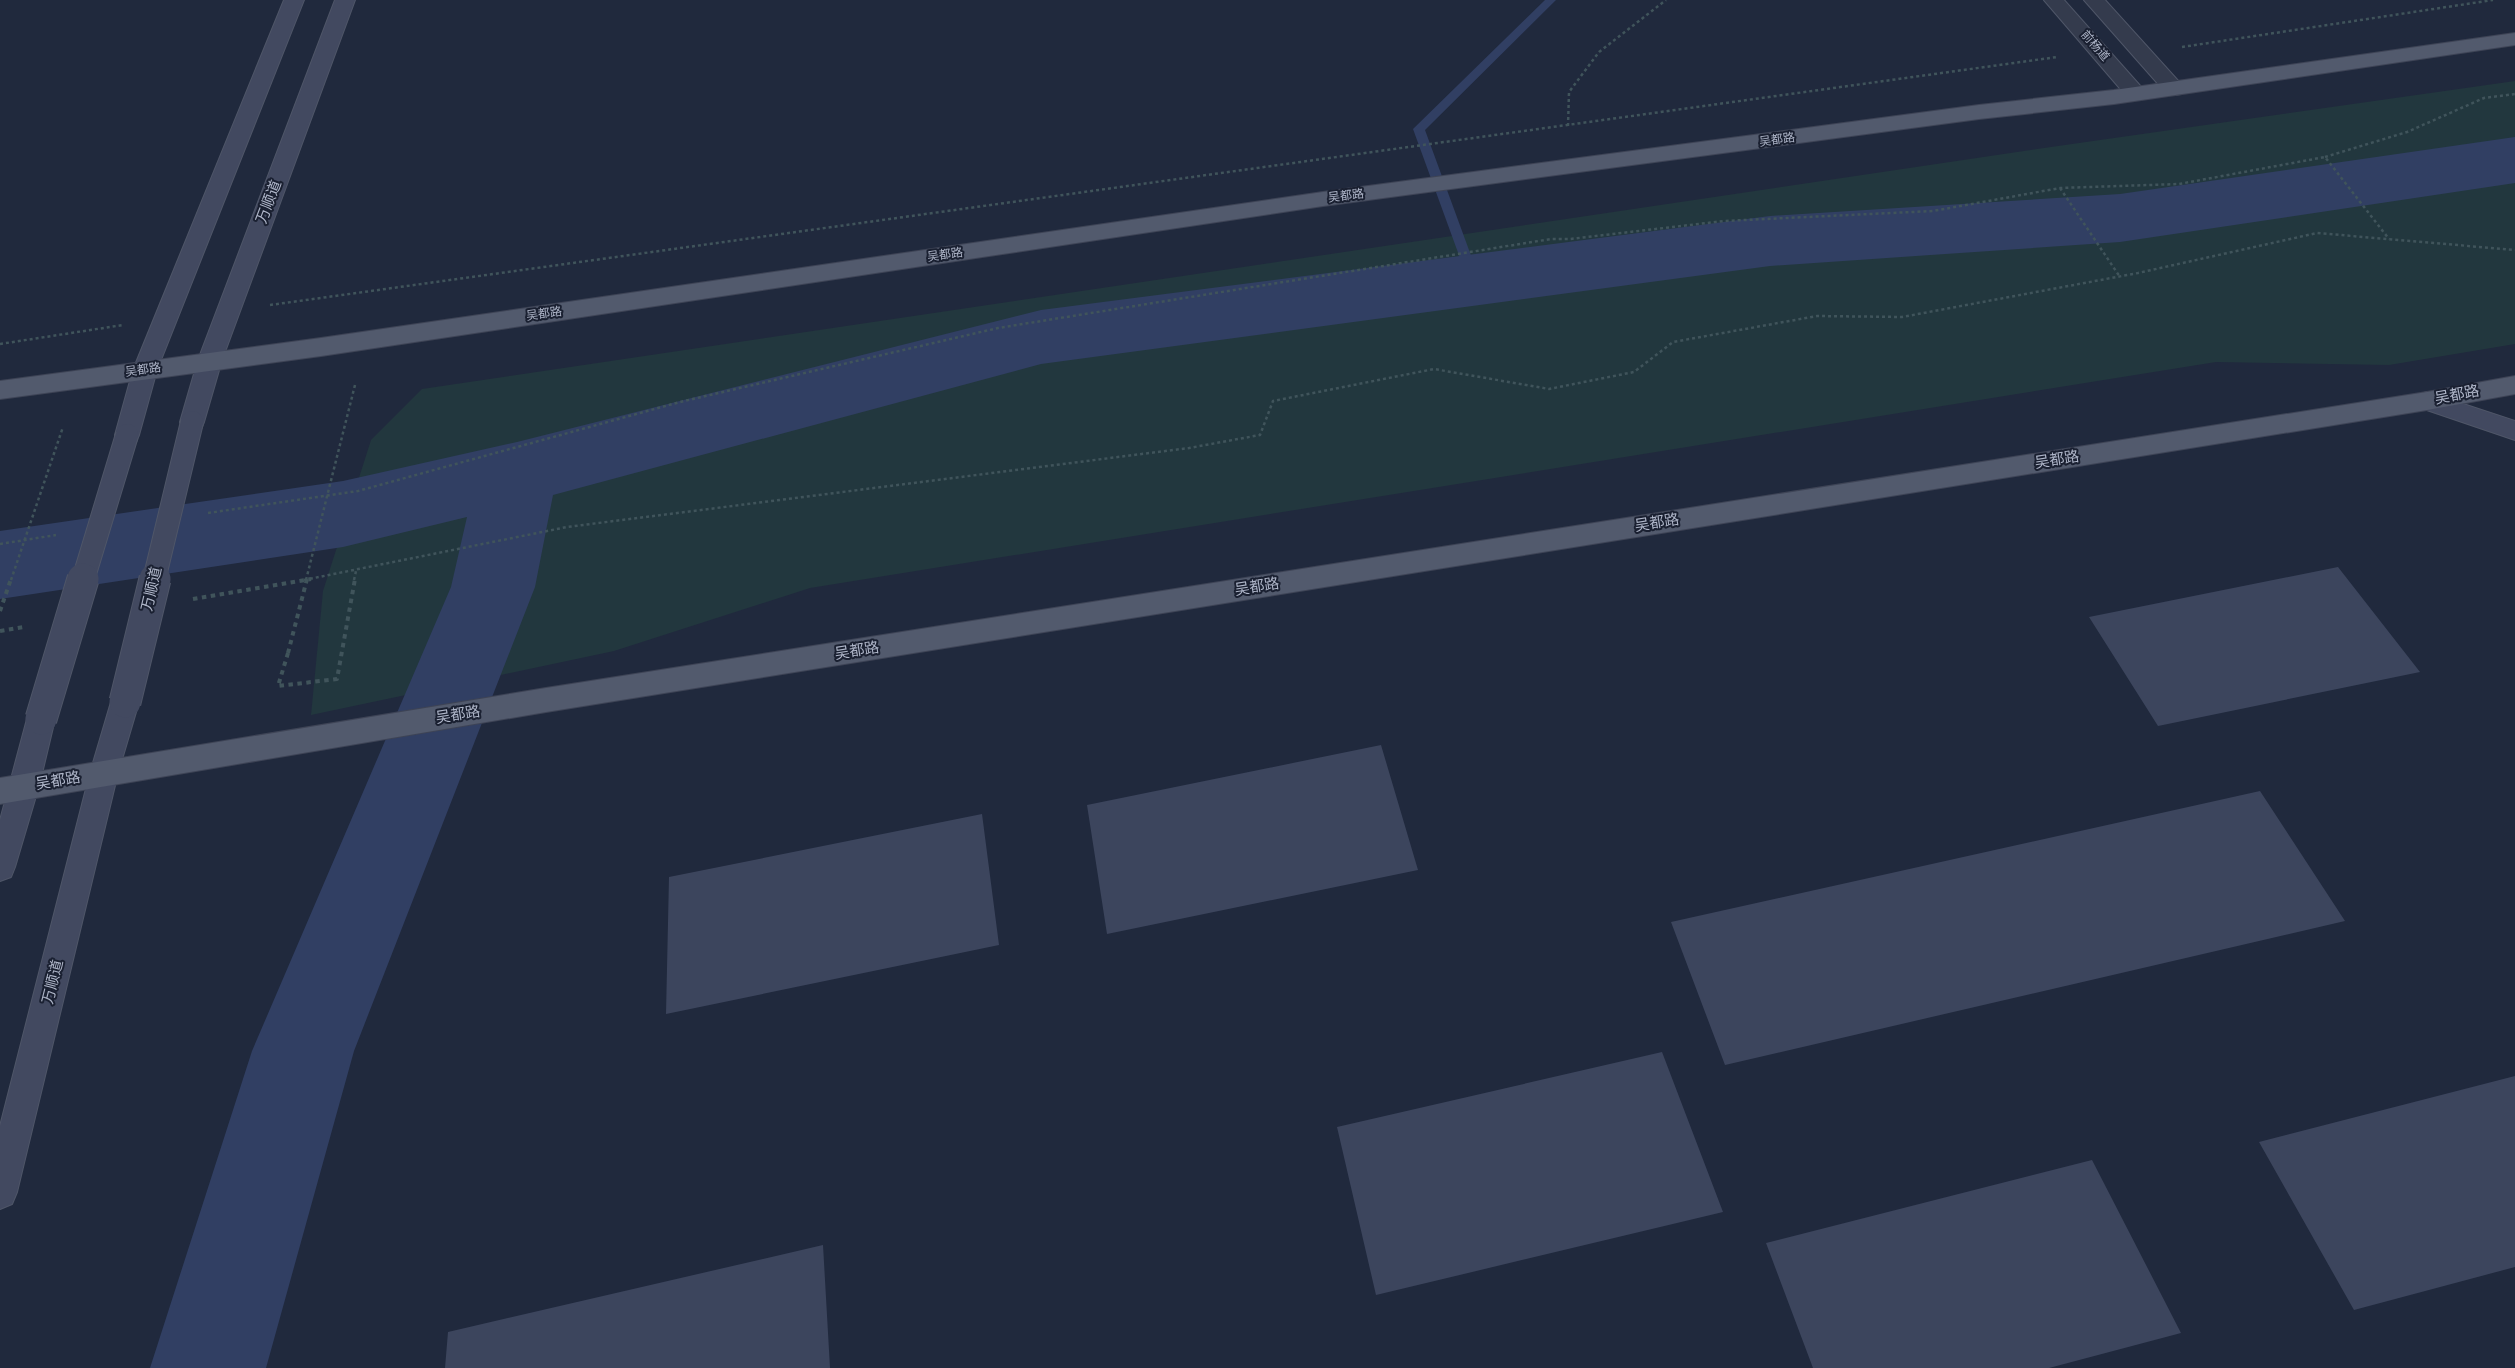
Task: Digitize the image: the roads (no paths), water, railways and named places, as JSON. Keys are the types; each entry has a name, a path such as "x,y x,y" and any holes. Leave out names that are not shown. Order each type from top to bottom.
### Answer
{"main road":[{"name":"吴都路","path":"0,390 210,360 348,343 1323,199 1980,112 2174,89 2515,39"},
{"name":"吴都路","path":"13,789 354,731 2427,401 2515,385"}],"street":[{"path":"0,868 13,789 41,719 145,370 294,0"},
{"name":"万顺道","path":"0,1192 104,773 125,702 192,422 210,360 345,0"},
{"name":"前杨道","path":"2054,0 2136,94"},
{"path":"2094,0 2174,89"},
{"path":"2427,401 2515,431"}],"waterway":[{"path":"1474,280 1419,129 1551,0"},
{"path":"517,473 1041,337 1770,241 2120,218 2515,160"},
{"path":"0,565 343,514 517,473"},
{"path":"208,1368 303,1051 493,587 517,473"}]}
